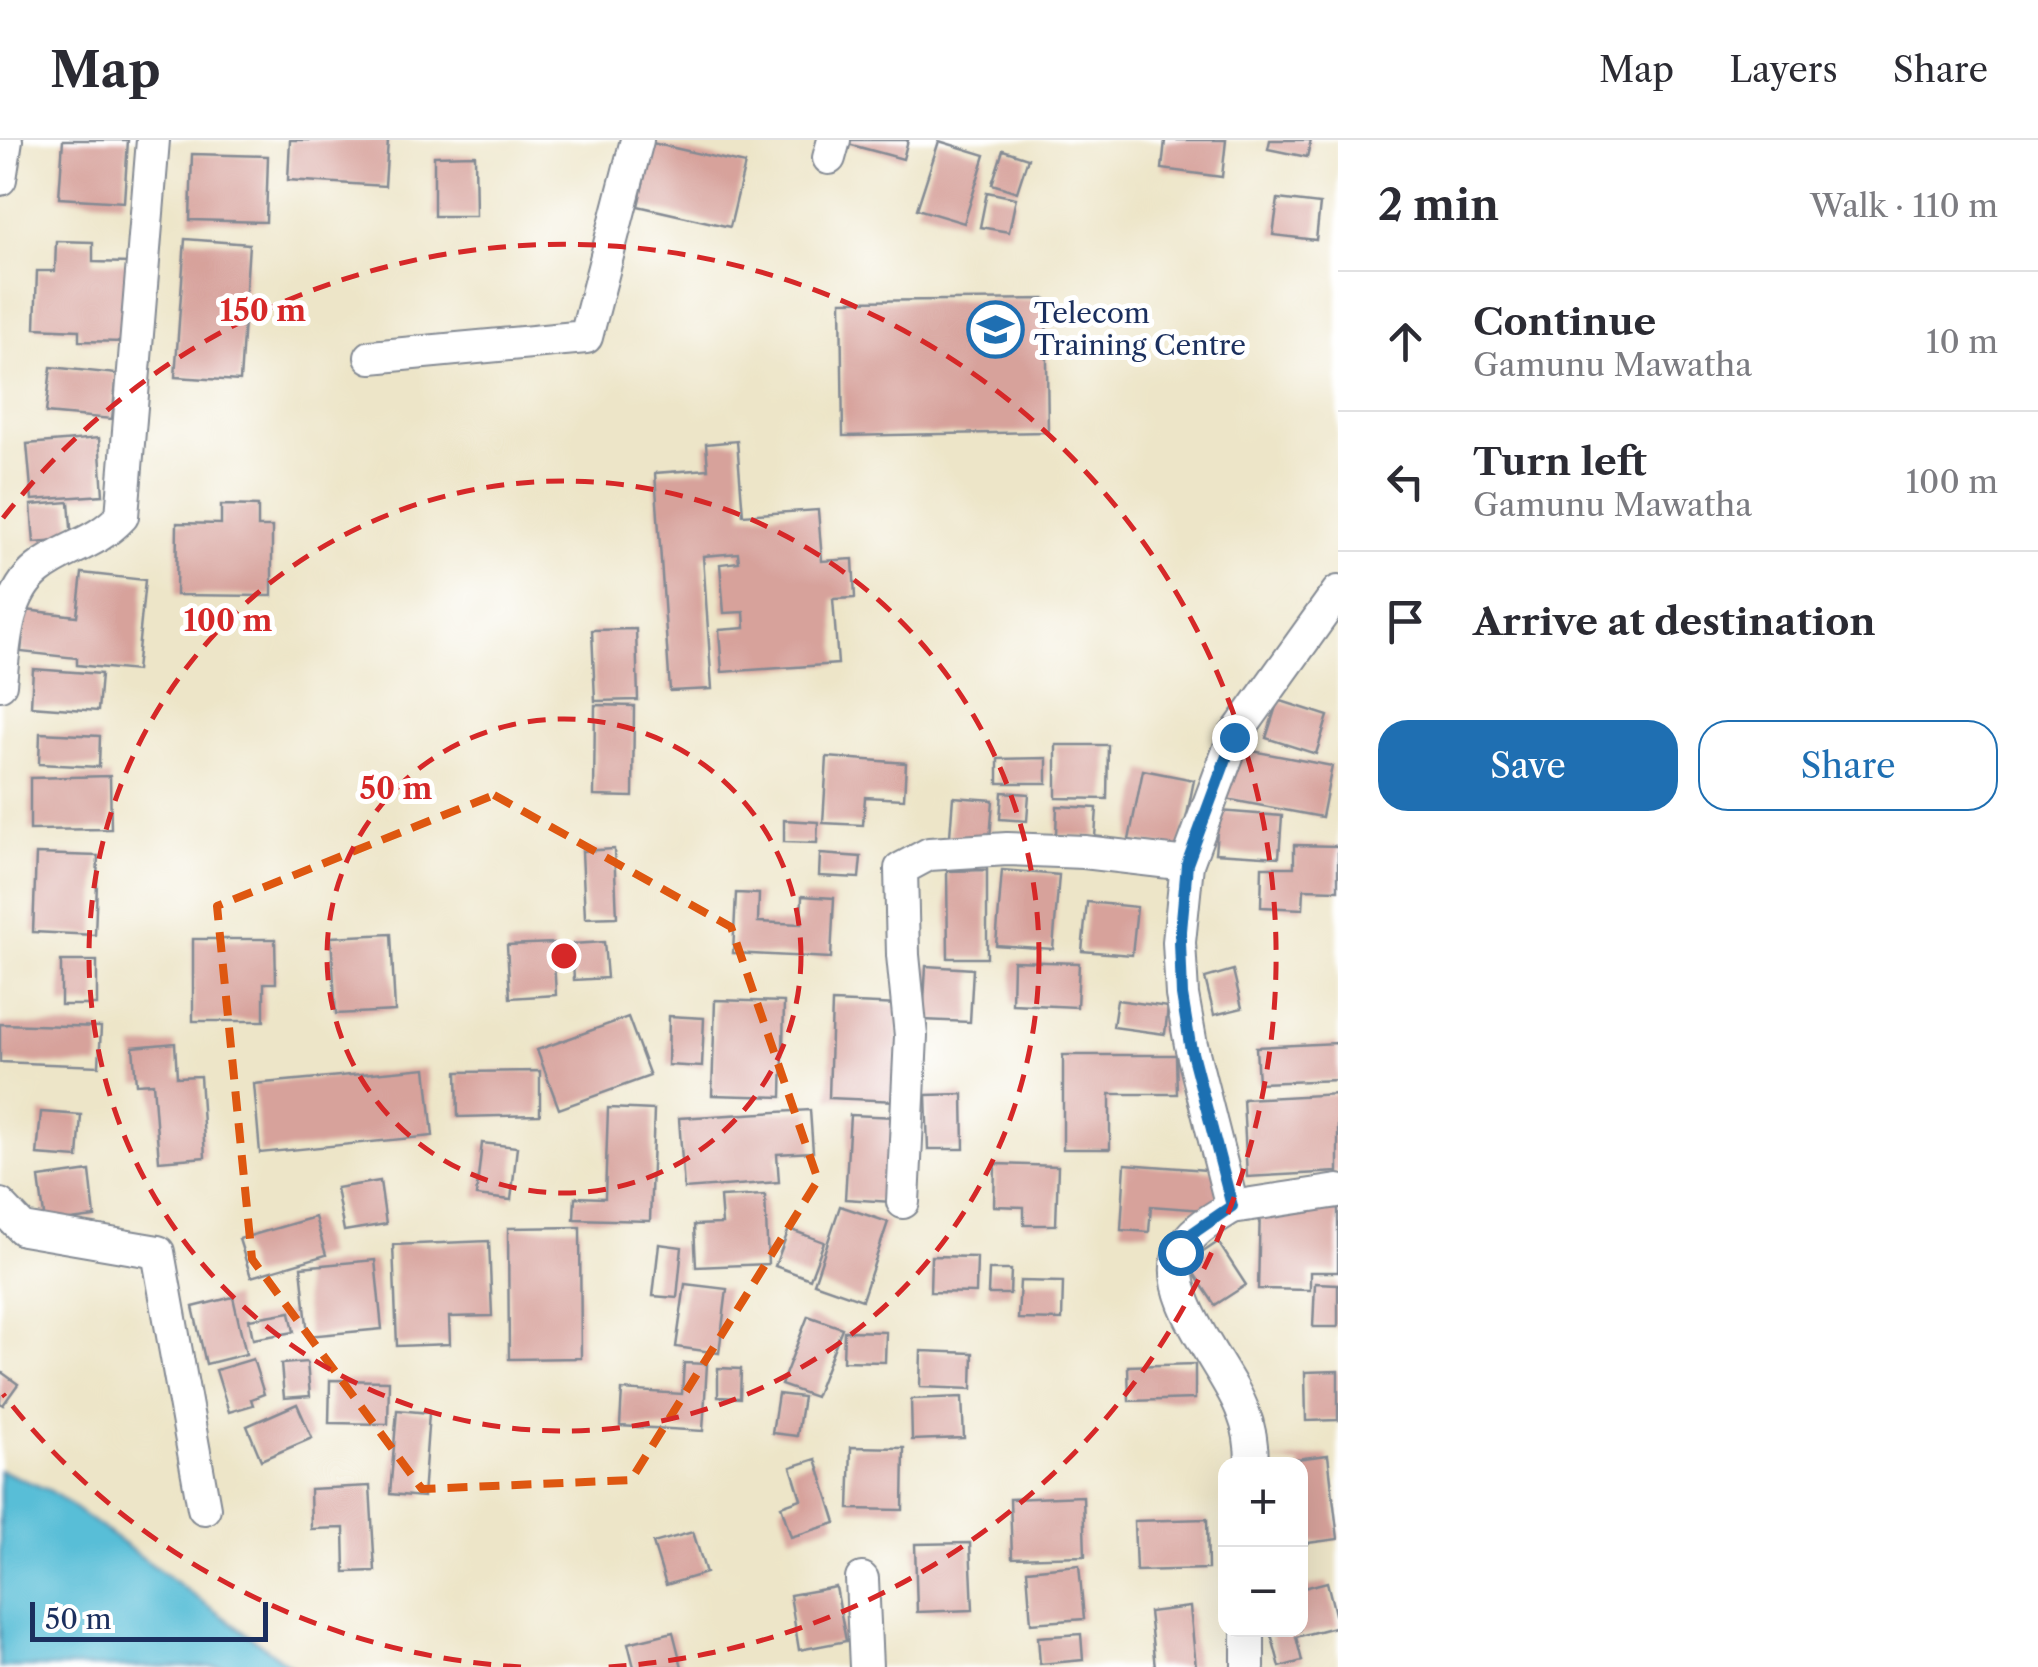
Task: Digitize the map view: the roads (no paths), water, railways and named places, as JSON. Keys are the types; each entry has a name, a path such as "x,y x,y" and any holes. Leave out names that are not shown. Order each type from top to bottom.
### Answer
{"street":[{"path":"0,179 6,140"},
{"path":"0,684 14,598 38,569 105,534 122,516 153,140"},
{"path":"371,357 586,336 637,140"},
{"path":"1232,1206 1190,1045 1182,995 1180,942 1187,864 1234,737 1338,592"},
{"path":"903,1202 911,1036 903,955 901,869 929,854 1007,849 1084,852 1187,864"},
{"path":"1252,1457 1243,1410 1182,1299 1175,1270 1180,1252 1193,1233 1232,1206 1338,1191"},
{"path":"0,1204 23,1230 158,1252 204,1508"},
{"path":"862,1579 866,1667"},
{"path":"1248,1637 1248,1667"}],"water":[{"path":"0,1470 51,1491 292,1667 0,1667"}],"place":[{"name":"Telecom Training Centre","path":"995,329"}]}
